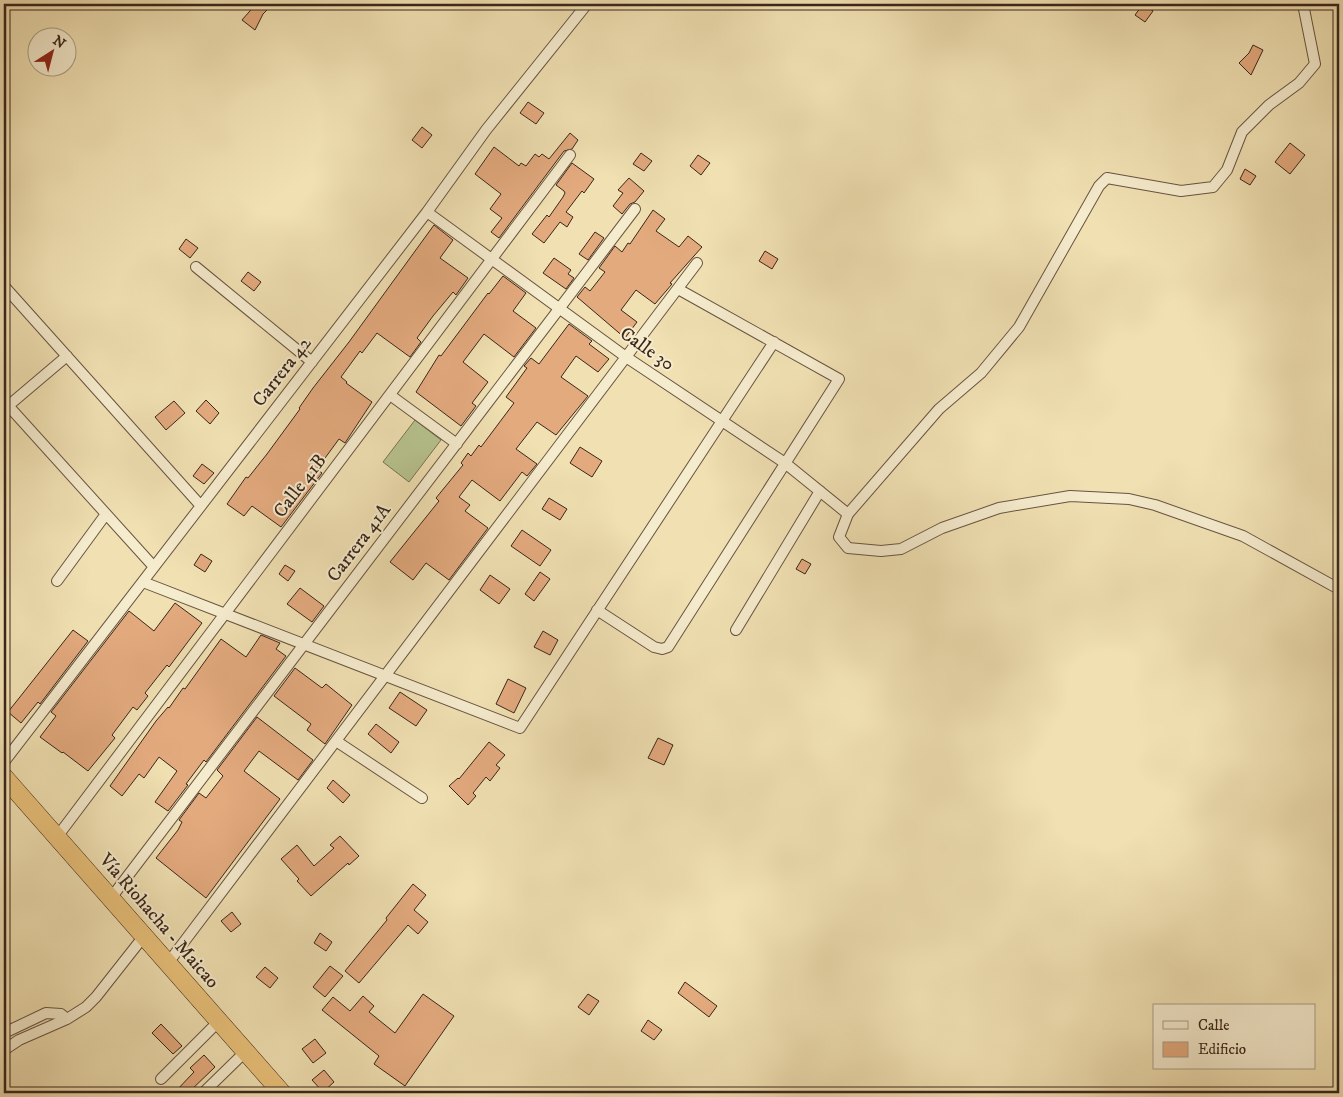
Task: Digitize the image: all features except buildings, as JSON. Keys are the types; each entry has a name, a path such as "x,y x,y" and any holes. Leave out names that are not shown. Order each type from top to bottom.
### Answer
{"highway":[{"name":"Vía Riohacha - Maicao","path":"4,777 282,1093"}],"street":[{"name":"Carrera 42","path":"4,762 427,212 486,130 587,4"},
{"path":"1303,4 1315,64 1299,83 1270,105 1242,132 1227,170 1213,187 1181,191 1108,178 1099,186 1019,327 981,373 939,409 848,514 839,537 848,548 881,551 901,549 942,528 999,508 1070,496 1129,499 1155,505 1243,536 1339,589"},
{"name":"Calle 41B","path":"57,837 570,155"},
{"name":"Carrera 41A","path":"110,898 636,209"},
{"name":"Calle 30","path":"427,212 626,357 785,463 848,514"},
{"path":"168,963 697,263"},
{"path":"196,267 312,362"},
{"path":"4,286 201,506"},
{"path":"597,610 654,647 662,649 668,646 839,379 678,289"},
{"path":"143,582 520,728 774,342"},
{"path":"67,356 6,404 154,567"},
{"path":"390,395 457,444"},
{"path":"736,630 820,491"},
{"path":"57,581 106,514"},
{"path":"336,741 422,798"},
{"path":"4,1050 20,1040 67,1019 86,1007 144,936"},
{"path":"5,1030 46,1013 61,1014 67,1019"},
{"path":"161,1079 218,1021"},
{"path":"5,1030 20,1040"},
{"path":"203,1093 245,1052"}],"green space":[{"path":"415,420 441,440 409,482 383,462"}]}
